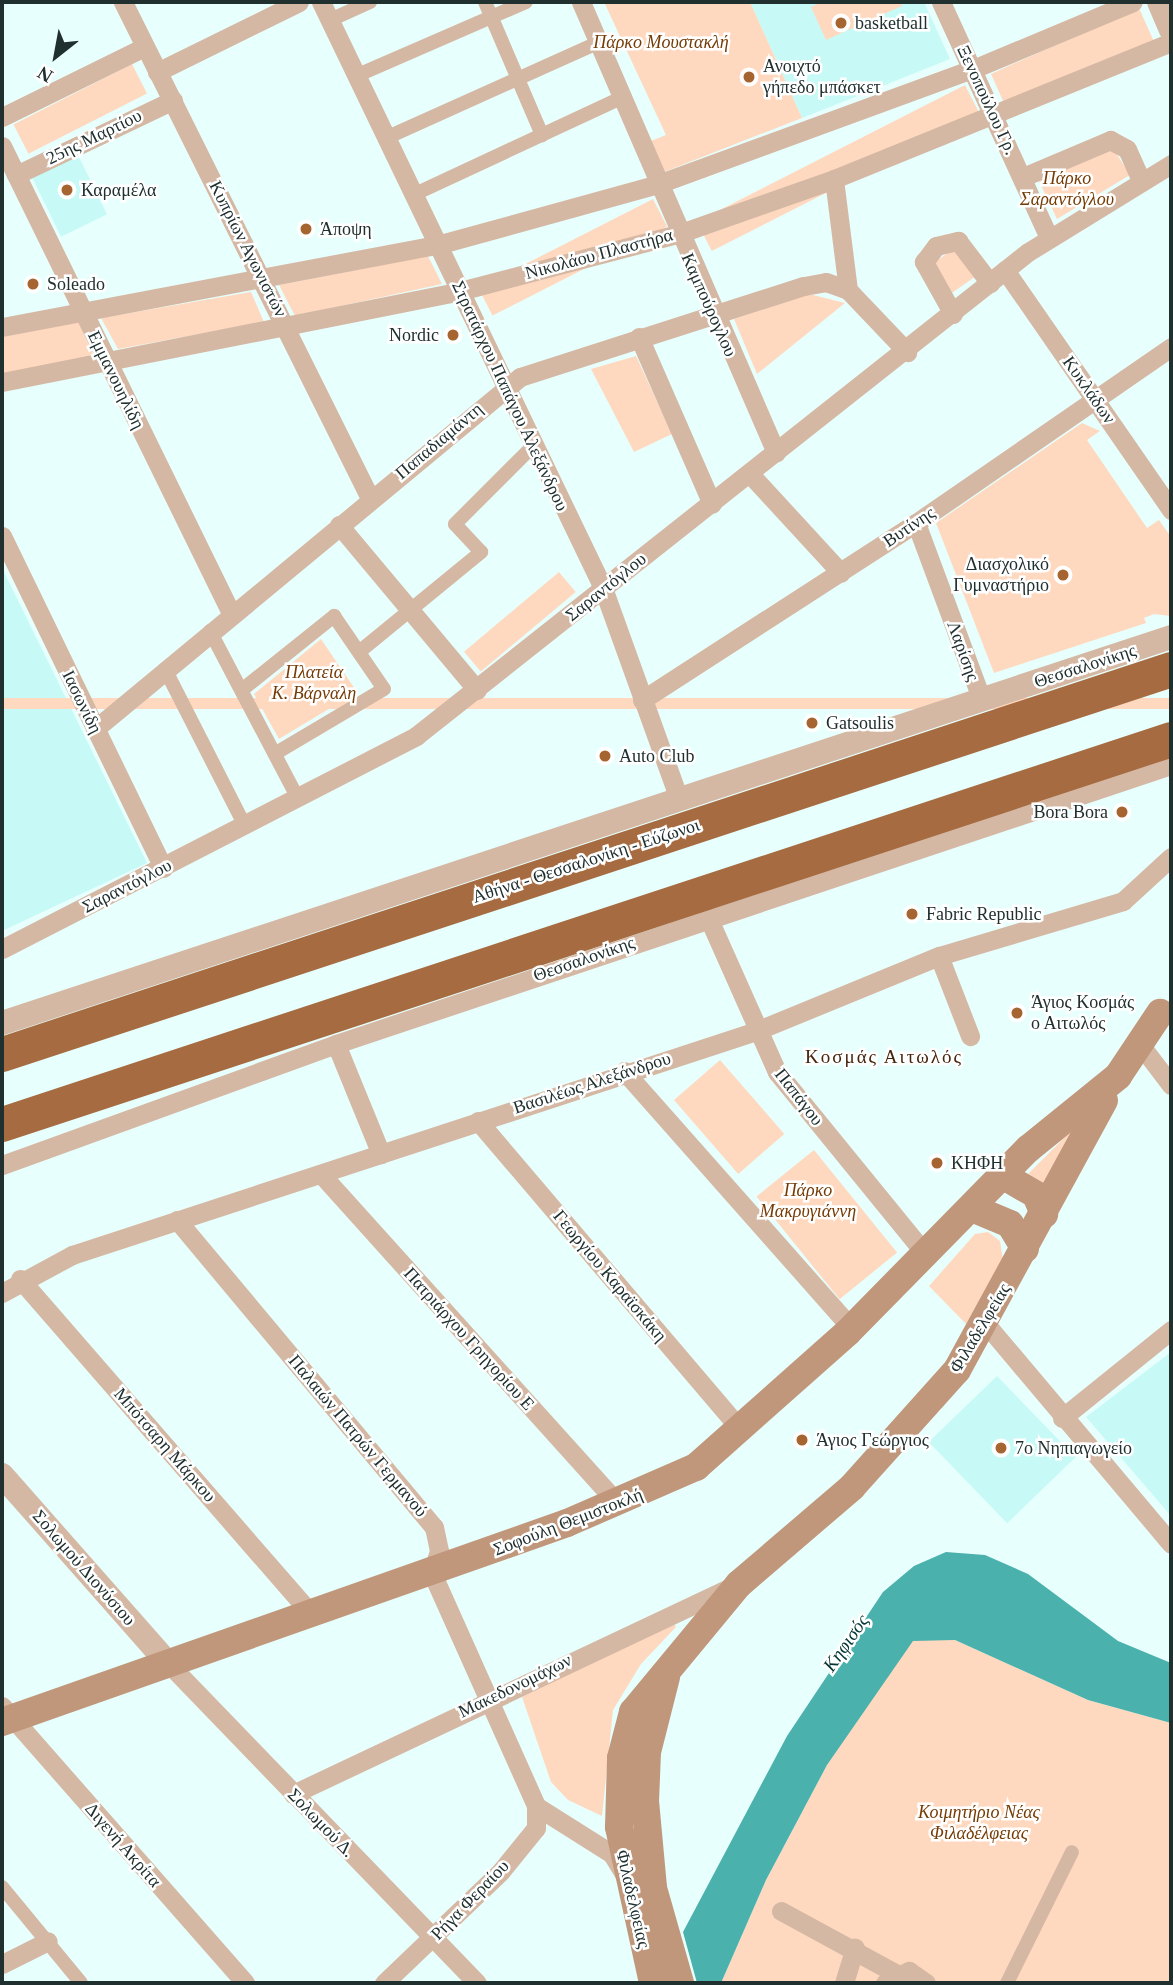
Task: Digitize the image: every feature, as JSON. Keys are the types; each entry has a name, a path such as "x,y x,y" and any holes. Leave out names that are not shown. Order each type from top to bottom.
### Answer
{"highway":[{"name":"Αθήνα - Θεσσαλονίκη - Εύζωνοι","path":"2,1054 1171,669"},
{"path":"2,1124 1171,739"}],"main road":[{"name":"Σοφούλη Θεμιστοκλή","path":"5,1715 432,1573 682,1476 742,1431 852,1329 1028,1149 1118,1076 1166,1006"},
{"name":"Σοφούλη Θεμιστοκλή","path":"1028,1149 1057,1106 1166,1006"},
{"name":"Φιλαδελφείας","path":"680,1983 624,1874 618,1789 626,1733 645,1691 739,1584 852,1487 957,1370 986,1324 1118,1076"},
{"path":"1002,1175 1036,1195 1044,1214"},
{"path":"972,1208 1010,1224 1026,1249"},
{"name":"Φιλαδελφείας","path":"653,1983 648,1918 649,1860 645,1778 671,1661"}],"street":[{"name":"Κυπρίων Αγωνιστών","path":"122,2 288,326 370,498"},
{"path":"157,72 299,2"},
{"name":"Στρατάρχου Παπάγου Αλεξάνδρου","path":"321,2 415,194 531,448 603,588 679,799"},
{"path":"330,20 370,2"},
{"path":"485,2 542,135"},
{"path":"358,75 526,2"},
{"name":"Καμπούρογλου","path":"581,2 712,314 776,453"},
{"name":"Ξενoπούλου Γρ.","path":"941,2 995,114 1049,238"},
{"path":"2,327 437,246 658,184 973,69 1133,2"},
{"path":"1159,2 1171,30"},
{"path":"388,137 599,42"},
{"name":"Νικολάου Πλαστήρα","path":"2,382 460,291 678,234 834,179 1171,42"},
{"path":"2,117 144,47"},
{"path":"415,194 623,97"},
{"name":"25ης Μαρτίου","path":"16,175 173,100"},
{"path":"1023,177 1111,140 1127,149 1142,182"},
{"name":"Εμμανουηλίδη","path":"2,149 231,613"},
{"name":"Σαραντόγλου","path":"2,949 408,741 477,690 603,588 907,352 997,277 1049,238 1171,164"},
{"path":"834,179 848,290 907,352"},
{"name":"Κυκλάδων","path":"953,314 924,262 936,246 958,241 997,277 1096,399 1171,510"},
{"name":"Παπαδιαμάντη","path":"95,729 209,631 505,387 639,337 804,286 827,282 848,290"},
{"path":"639,337 712,504"},
{"name":"Βυτίνης","path":"642,700 916,523 1171,347"},
{"path":"359,652 413,611 481,552 456,524 531,448"},
{"path":"750,474 841,573"},
{"name":"Λαρίσης","path":"916,523 982,700"},
{"path":"340,525 477,690"},
{"name":"Ιασωνίδη","path":"2,536 163,868"},
{"path":"243,689 334,616 384,688 276,753"},
{"path":"209,631 243,689 298,797"},
{"name":"Θεσσαλονίκης","path":"2,1023 1171,637"},
{"path":"165,669 245,826"},
{"name":"Θεσσαλονίκης","path":"2,1165 336,1044 708,916 1171,765"},
{"name":"Βασιλέως Αλεξάνδρου","path":"2,1293 20,1279 177,1220 624,1071 756,1031 939,956 1123,901 1171,857"},
{"name":"Παπάγου","path":"708,916 756,1031 777,1072 926,1255"},
{"path":"939,956 970,1035"},
{"path":"1139,1043 1171,1085"},
{"path":"336,1044 381,1154"},
{"path":"624,1071 852,1329"},
{"name":"Γεωργίου Καραϊσκάκη","path":"478,1121 742,1431"},
{"name":"Πατριάρχου Γρηγορίου Ε","path":"321,1174 617,1503"},
{"name":"Παλαιών Πατρών Γερμανού","path":"177,1220 435,1527 439,1551 432,1573"},
{"name":"Μπότσαρη Μάρκου","path":"20,1279 309,1612"},
{"path":"986,1324 1062,1418 1170,1541"},
{"path":"1062,1418 1171,1330"},
{"name":"Σολωμού Διονύσιου","path":"2,1475 167,1662"},
{"path":"432,1573 485,1700 536,1806 612,1854 624,1874"},
{"name":"Μακεδονομάχων","path":"293,1794 485,1700 739,1584"},
{"name":"Σολωμού Δ.","path":"167,1662 432,1940 477,1983"},
{"name":"Διγενή Ακρίτα","path":"5,1715 245,1983"},
{"name":"Ρήγα Φεραίου","path":"384,1983 432,1940 536,1828 536,1806"},
{"path":"1007,1983 1072,1852"},
{"path":"2,1887 82,1983"},
{"path":"781,1911 855,1948 890,1978 909,1971 926,1983"},
{"path":"2,1965 48,1941"},
{"path":"844,1983 855,1948"}],"shaded area":[{"path":"750,2 924,2 950,59 802,118"},
{"name":"Καραμέλα","path":"78,155 107,214 61,237 32,177"},
{"path":"2,568 147,863 2,931"},
{"path":"1171,1352 1171,1516 1086,1417"},
{"name":"7ο Νηπιαγωγείο","path":"997,1376 1075,1457 1007,1523 929,1442"}],"green space":[{"name":"Πάρκο Μουστακλή","path":"604,2 750,2 802,118 664,172 651,141 666,135"},
{"name":"basketball","path":"822,2 901,2 902,6 826,40 811,7"},
{"path":"1139,8 1153,40 1005,106 991,74"},
{"path":"132,64 147,93 28,154 13,124"},
{"path":"965,85 980,114 712,251 697,222"},
{"name":"Πάρκο Σαραντόγλου","path":"1113,148 1130,175 1057,219 1038,179"},
{"path":"653,199 667,227 492,316 478,288"},
{"path":"955,248 975,277 952,293 932,264"},
{"path":"428,256 442,284 295,316 279,285"},
{"path":"251,292 264,322 118,349 101,318"},
{"path":"809,294 845,303 757,374 734,319"},
{"path":"78,320 94,357 2,376 2,337"},
{"path":"636,356 672,434 634,452 591,369"},
{"name":"Διασχολικό Γυμναστήριο","path":"1082,423 1100,431 1087,440 1147,528 1159,520 1171,537 1171,616 1154,614 1144,618 1146,623 994,673 936,523"},
{"path":"559,572 576,592 481,672 464,652"},
{"name":"Πλατεία Κ. Βάρναλη","path":"321,639 357,692 279,739 254,694"},
{"path":"2,698 1171,698 1171,709 2,709"},
{"path":"720,1060 784,1134 738,1174 674,1100"},
{"path":"1074,1128 1046,1188 1027,1175"},
{"name":"Πάρκο Μακρυγιάννη","path":"814,1150 897,1253 840,1299 756,1197"},
{"path":"988,1232 1000,1241 1003,1260 966,1324 929,1286 975,1234"},
{"path":"672,1621 676,1627 641,1664 613,1710 602,1816 568,1800 551,1782 522,1697"},
{"name":"Κοιμητήριο Νέας Φιλαδέλφειας","path":"929,1637 955,1640 1088,1700 1171,1723 1171,1983 721,1983 766,1880 827,1765 897,1658 913,1641"}],"water":[{"path":"946,1552 985,1555 1028,1574 1118,1641 1171,1663 1171,1723 1088,1700 955,1640 913,1641 827,1765 766,1880 721,1983 697,1983 683,1932 787,1736 883,1592 914,1566"}],"place":[{"name":"basketball","path":"841,23"},
{"name":"Ανοιχτό γήπεδο μπάσκετ","path":"749,77"},
{"name":"Καραμέλα","path":"67,190"},
{"name":"Άποψη","path":"306,229"},
{"name":"Soleado","path":"33,284"},
{"name":"Nordic","path":"453,335"},
{"name":"Διασχολικό Γυμναστήριο","path":"1063,575"},
{"name":"Gatsoulis","path":"812,723"},
{"name":"Auto Club","path":"605,756"},
{"name":"Bora Bora","path":"1122,812"},
{"name":"Fabric Republic","path":"912,914"},
{"name":"Άγιος Κοσμάς ο Αιτωλός","path":"1017,1013"},
{"name":"ΚΗΦΗ","path":"937,1163"},
{"name":"Άγιος Γεώργιος","path":"802,1440"},
{"name":"7ο Νηπιαγωγείο","path":"1001,1448"}],"district":[{"name":"Κοσμάς Αιτωλός","path":"884,1057"}],"water label":[{"name":"Κηφισός","path":"846,1643"}]}
